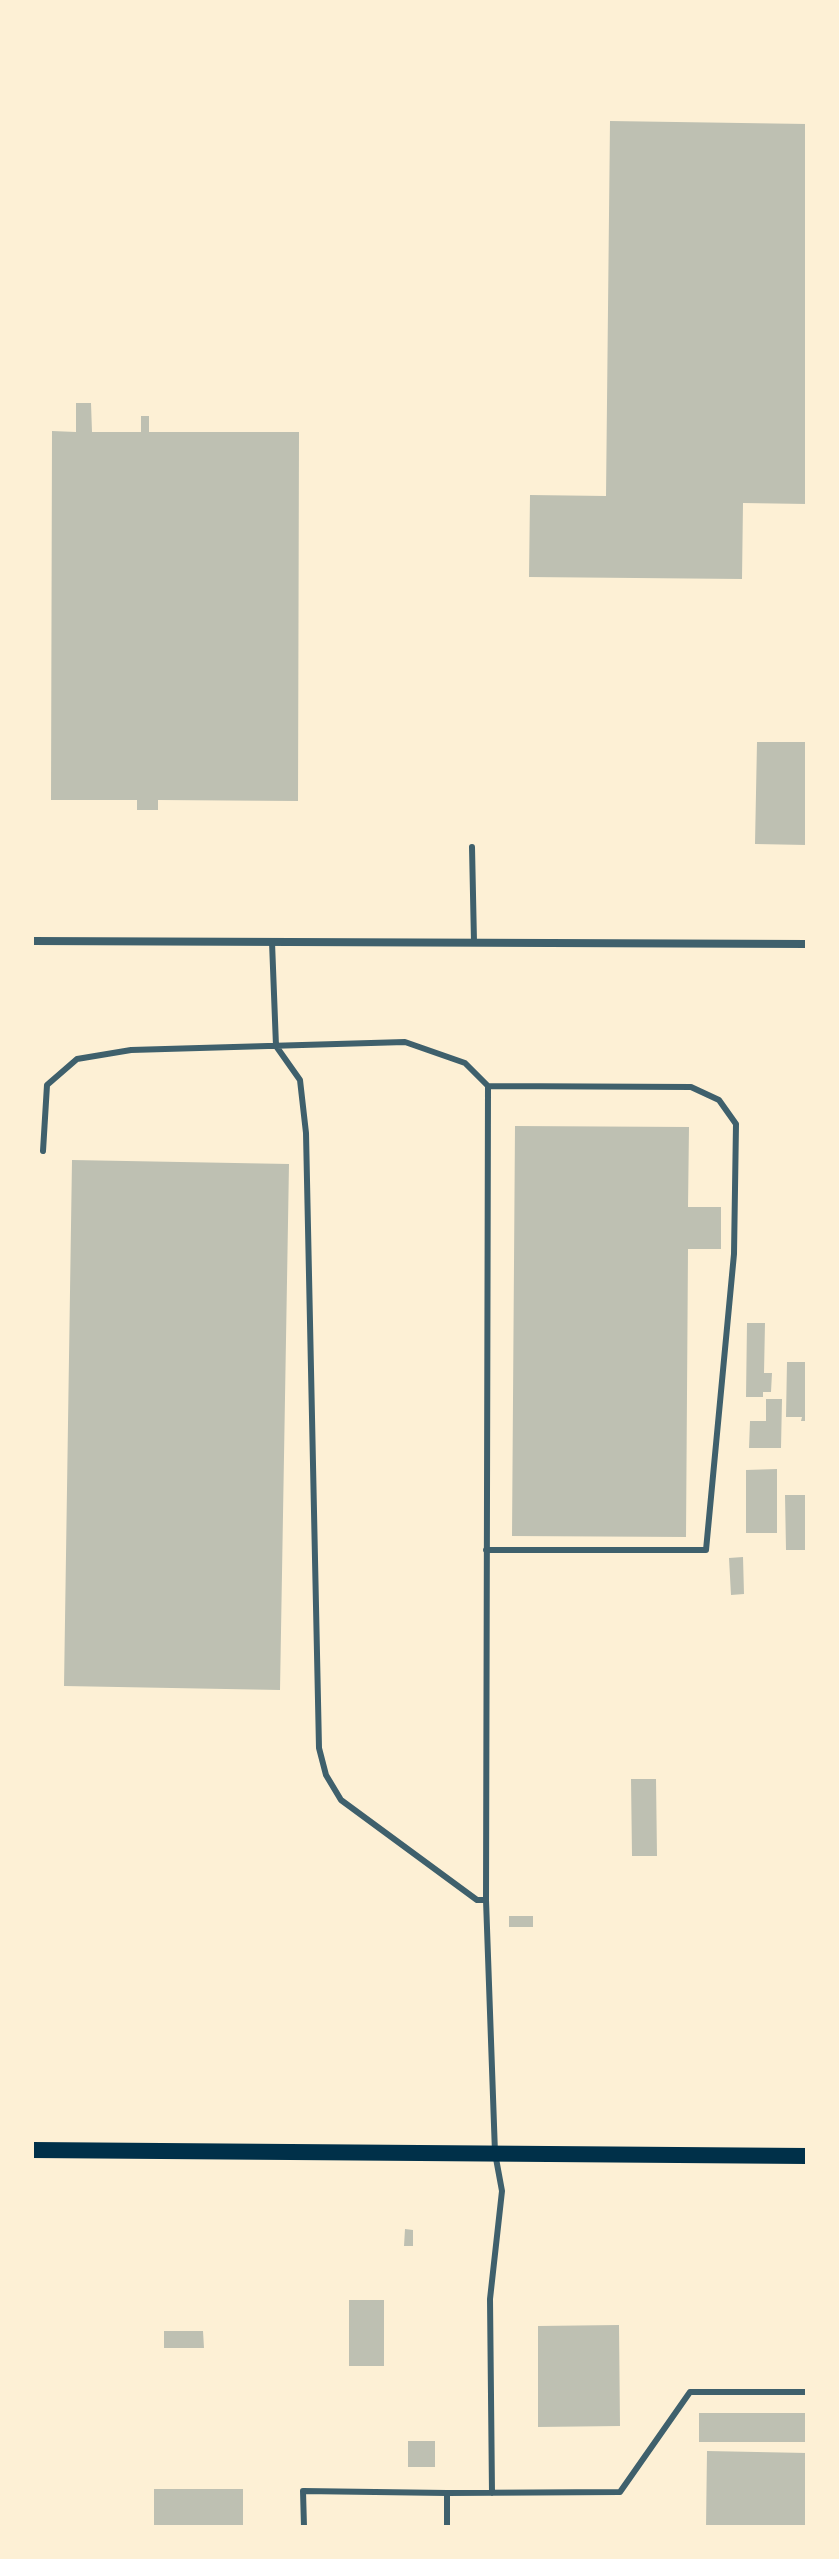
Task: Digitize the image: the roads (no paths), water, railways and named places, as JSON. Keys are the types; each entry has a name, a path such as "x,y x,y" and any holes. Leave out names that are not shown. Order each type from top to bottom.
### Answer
{"main road":[{"path":"32,2150 807,2156"}],"street":[{"path":"32,941 807,944"}],"lane":[{"path":"472,847 474,942"},
{"path":"272,942 276,1046 300,1080 306,1133 319,1748 326,1775 341,1800 477,1900 486,1900"},
{"path":"43,1151 47,1085 77,1059 131,1050 405,1042 465,1063 488,1086 691,1087 719,1100 736,1124 734,1254 706,1550 486,1550"},
{"path":"488,1086 486,1900 495,2153 502,2191 490,2299 492,2493"},
{"path":"304,2527 303,2491 620,2492 690,2392 807,2392"},
{"path":"447,2493 447,2527"}]}
